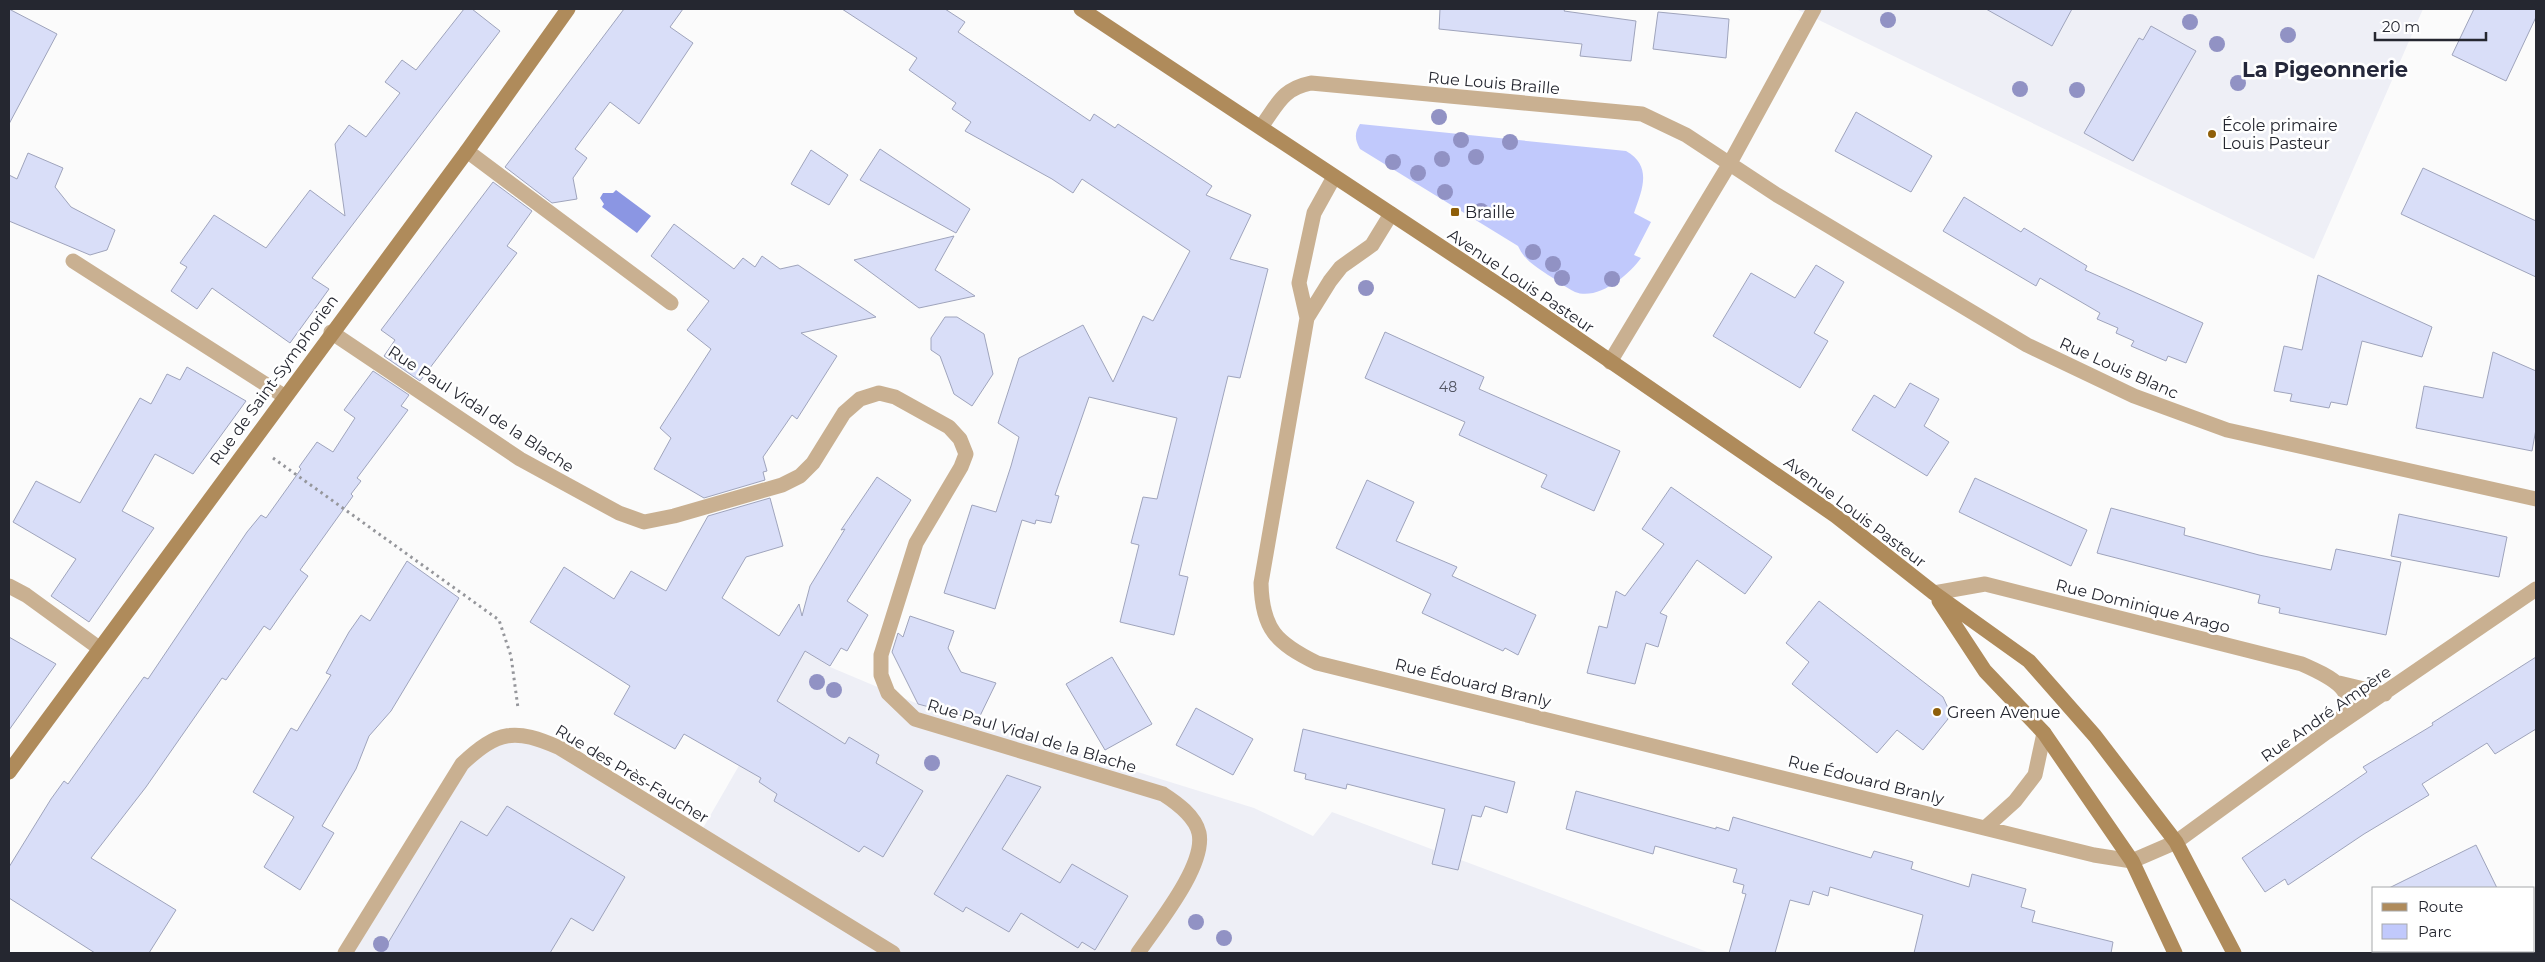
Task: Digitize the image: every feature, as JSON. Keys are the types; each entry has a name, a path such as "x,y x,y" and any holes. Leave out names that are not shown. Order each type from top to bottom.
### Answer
{"main road":[{"name":"Avenue Louis Pasteur","path":"1081,9 1391,214 1836,516 1934,593 2029,661 2095,736 2176,842 2234,953"},
{"name":"Rue de Saint-Symphorien","path":"9,772 331,332 467,151 565,10"},
{"name":"Avenue Louis Pasteur","path":"1934,593 1986,671 2044,733 2132,861 2175,953"}],"street":[{"path":"1610,362 1730,163 1814,9"},
{"name":"Rue Louis Braille","path":"1261,127 1283,97 1294,87 1311,83 1642,114 1667,124 1730,163"},
{"path":"467,151 671,303"},
{"name":"Rue Louis Blanc","path":"1730,163 1777,195 2027,345 2134,396 2227,430 2536,499"},
{"name":"Rue Édouard Branly","path":"1307,318 1299,283 1314,213 1334,178"},
{"name":"Rue Édouard Branly","path":"1391,214 1372,245 1342,267 1330,281 1307,318 1261,583 1262,608 1273,633 1295,652 1317,663 2094,855 2132,861"},
{"path":"73,262 284,396"},
{"name":"Rue Paul Vidal de la Blache","path":"331,332 520,458 619,513 644,522 674,516 782,485 800,476 813,463 844,413 860,399 879,393 895,397 949,427 960,439 966,454 962,467 916,543 881,655 881,675 888,693 915,719 1163,794 1177,803 1190,816 1199,833 1199,848 1188,876 1138,953"},
{"name":"Rue Dominique Arago","path":"1934,593 1985,584 2302,664 2339,683 2385,694"},
{"path":"9,586 26,595 99,648"},
{"name":"Rue André Ampère","path":"2132,861 2176,842 2327,732 2536,589"},
{"path":"2327,732 2339,720 2346,706 2344,690 2339,683"},
{"path":"1985,828 2015,802 2035,775 2044,733"},
{"path":"345,953 462,764 480,747 501,737 522,734"},
{"name":"Rue des Près-Faucher","path":"522,734 560,748 893,953"}],"path":[{"path":"250,442 499,620 511,656 522,734"}],"shaded area":[{"name":"École primaire Louis Pasteur","path":"1796,9 2423,9 2314,259"},
{"path":"616,190 651,216 637,233 602,207 604,204 600,198 603,193 613,193"},
{"path":"805,651 830,667 918,704 1254,808 1313,836 1332,812 1710,953 345,953 462,764 522,734 699,835"}],"green space":[{"path":"1360,124 1626,151 1640,164 1643,171 1642,187 1634,213 1651,222 1634,255 1641,258 1621,279 1603,290 1584,294 1575,292 1531,263 1518,246 1360,149 1356,137"}],"building":[{"path":"9,9 57,34 9,124"},
{"path":"464,9 472,9 500,31 312,278 329,289 290,343 212,288 197,309 171,291 187,267 180,263 214,215 266,248 310,190 345,216 335,144 349,125 366,137 400,93 385,82 402,60 416,70"},
{"path":"624,9 683,9 670,27 693,43 639,124 610,102 575,149 587,158 573,178 577,199 552,203 505,167"},
{"path":"842,9 945,9 965,22 958,32 1090,121 1094,114 1115,128 1118,124 1212,186 1206,195 1251,215 1230,259 1268,269 1240,378 1228,376 1179,575 1188,577 1174,635 1120,622 1139,545 1131,543 1143,497 1157,499 1177,418 1089,397 1055,495 1059,496 1051,523 1036,520 1035,524 1022,520 995,609 944,593 972,505 996,512 1011,466 1019,437 998,423 1019,358 1083,325 1113,382 1143,316 1153,321 1190,251 1082,179 1073,193 1052,179 965,131 971,122 952,109 956,103 909,70 917,58"},
{"path":"1440,9 1565,9 1564,11 1636,21 1631,61 1580,56 1582,44 1439,29"},
{"path":"1986,9 2072,9 2052,46"},
{"path":"2474,9 2536,9 2536,17 2506,81 2452,55"},
{"path":"1658,12 1729,19 1726,58 1653,49"},
{"path":"2151,26 2196,51 2133,161 2084,133 2139,38 2143,40"},
{"path":"1856,112 1932,156 1911,192 1835,151"},
{"path":"880,149 970,209 956,233 860,180"},
{"path":"811,150 848,175 829,205 791,184"},
{"path":"28,153 63,168 55,187 71,207 115,230 107,250 90,255 9,221 9,175 17,179"},
{"path":"2423,168 2536,221 2536,277 2401,214"},
{"path":"493,182 532,211 507,246 517,253 420,381 384,356 395,340 381,330"},
{"path":"1964,197 2021,232 2024,228 2087,266 2085,270 2203,323 2186,363 2168,356 2166,361 2131,346 2134,341 2116,333 2118,328 2097,319 2100,313 2040,278 2036,286 1943,231"},
{"path":"674,224 734,269 743,258 755,267 762,256 780,269 798,265 876,317 801,333 837,356 797,419 792,415 763,457 767,471 763,472 765,480 704,498 654,469 671,438 660,428 711,349 687,330 709,301 651,256"},
{"path":"954,236 935,270 975,296 919,308 854,260"},
{"path":"1816,265 1844,282 1814,333 1828,341 1800,388 1713,336 1751,273 1795,298"},
{"path":"2318,275 2432,327 2422,357 2362,341 2347,405 2331,402 2329,408 2290,401 2292,394 2274,391 2284,346 2302,350"},
{"path":"945,317 957,317 984,334 993,374 972,406 954,394 940,356 931,350 931,338"},
{"path":"1385,332 1484,377 1479,389 1620,451 1594,511 1541,487 1547,475 1459,435 1465,422 1365,378"},
{"path":"2493,352 2536,371 2536,429 2532,451 2416,428 2424,386 2483,398"},
{"path":"187,367 246,401 193,474 155,454 122,511 154,528 89,622 51,596 76,559 13,522 36,481 80,503 140,398 151,404 167,374 180,380"},
{"path":"373,371 409,395 401,406 408,410 357,478 361,481 351,494 353,496 300,570 308,576 270,630 264,626 226,680 222,678 146,787 91,858 176,910 149,953 95,953 9,898 9,867 64,781 68,784 144,677 148,679 247,532 261,515 266,518 301,469 299,467 317,442 333,452 355,418 344,410"},
{"path":"1910,383 1939,399 1924,426 1949,442 1927,476 1852,430 1874,395 1895,408"},
{"path":"877,477 911,500 847,601 868,615 847,651 841,648 830,666 805,651 777,701 845,744 849,737 879,755 876,763 923,791 883,857 864,846 859,852 774,801 777,794 759,782 761,778 684,734 675,749 614,714 630,686 530,622 564,567 614,599 631,571 666,591 708,516 770,498 783,546 746,557 722,598 779,636 799,604 802,616 810,586 845,529 841,530"},
{"path":"1975,478 2087,530 2071,566 1959,512"},
{"path":"1367,480 1414,502 1396,541 1457,567 1452,576 1536,615 1518,655 1505,648 1503,651 1422,613 1431,594 1336,548"},
{"path":"1671,487 1772,557 1745,594 1697,560 1660,613 1667,616 1658,647 1646,643 1635,684 1587,673 1599,626 1607,628 1616,591 1625,596 1664,544 1642,529"},
{"path":"2111,508 2185,528 2184,535 2259,555 2331,570 2336,549 2401,562 2386,635 2279,613 2280,608 2258,603 2260,595 2097,553"},
{"path":"2399,514 2507,537 2499,577 2391,556"},
{"path":"407,561 459,598 391,711 369,736 356,769 322,826 334,833 300,890 264,867 294,817 253,792 291,728 297,731 331,675 326,673 349,632 361,615 370,621"},
{"path":"1819,601 1943,697 1948,708 1948,719 1923,750 1897,730 1877,753 1792,684 1809,662 1786,643"},
{"path":"910,616 954,631 948,648 961,672 996,683 978,720 918,704 892,652 898,633 903,637"},
{"path":"9,637 56,664 9,730"},
{"path":"1112,657 1152,724 1105,750 1066,684"},
{"path":"2536,657 2536,729 2495,754 2487,743 2422,784 2429,795 2364,834 2288,885 2285,879 2265,892 2242,858 2367,772 2363,767 2433,725 2432,723"},
{"path":"1196,708 1253,739 1233,775 1176,745"},
{"path":"1303,729 1515,782 1507,813 1485,806 1481,817 1472,815 1458,870 1432,864 1445,809 1347,784 1346,789 1305,779 1306,774 1294,771"},
{"path":"1007,775 1041,787 1002,849 1060,883 1072,864 1128,896 1095,950 1082,942 1078,948 1021,913 1009,932 966,907 963,912 934,894"},
{"path":"1576,791 1716,829 1716,827 1729,831 1733,817 1871,858 1874,851 1913,862 1911,869 1969,887 1972,874 2026,889 2021,907 2035,911 2032,922 2113,942 2111,953 1914,953 1923,915 1830,887 1828,896 1813,891 1809,905 1790,900 1775,953 1729,953 1746,894 1742,893 1744,885 1733,882 1737,869 1655,846 1653,854 1566,829"},
{"path":"507,806 625,877 593,931 571,918 550,953 382,953 461,821 487,836"},
{"path":"2476,845 2497,887 2391,887"}],"place":[{"name":"École primaire Louis Pasteur","path":"2212,134"},
{"name":"Braille","path":"1455,212"},
{"name":"Green Avenue","path":"1937,712"}],"district":[{"name":"La Pigeonnerie","path":"2325,69"}]}
